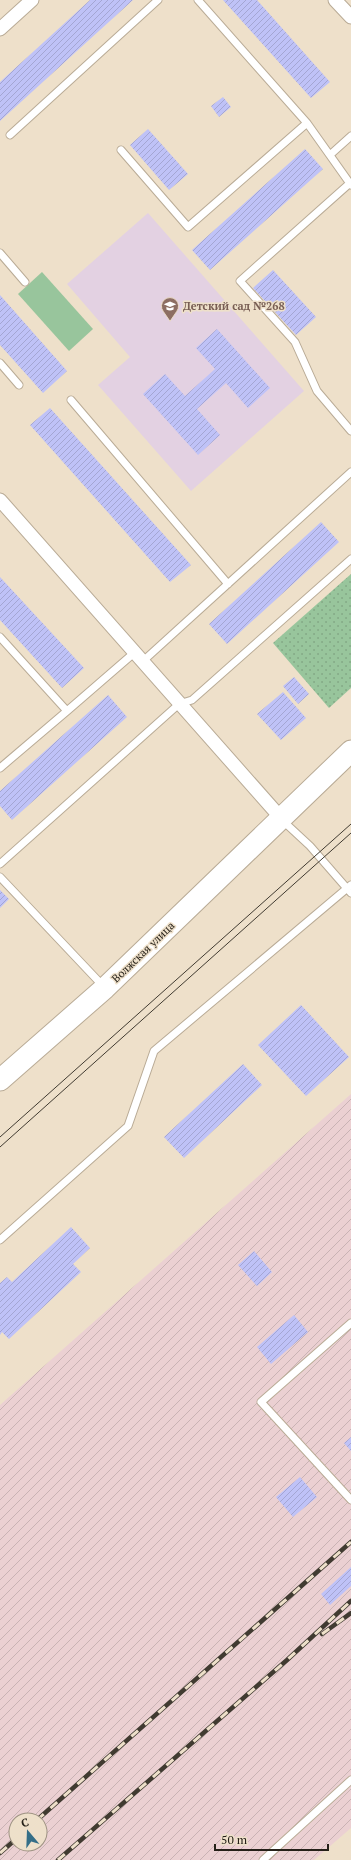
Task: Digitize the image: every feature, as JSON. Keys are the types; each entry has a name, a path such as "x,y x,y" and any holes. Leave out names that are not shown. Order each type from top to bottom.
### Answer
{"main road":[{"name":"Волжская улица","path":"0,1080 105,988 351,751"}],"street":[{"path":"0,29 32,0"},
{"path":"336,0 351,17"},
{"path":"0,500 281,818"}],"lane":[{"path":"10,135 158,0"},
{"path":"198,0 307,123 350,184 240,281 295,342 317,391 351,431"},
{"path":"121,150 188,227 307,123"},
{"path":"330,154 351,136"},
{"path":"0,253 25,282"},
{"path":"0,363 19,385"},
{"path":"71,400 228,584"},
{"path":"0,768 67,711 138,657 228,584 351,472"},
{"path":"0,864 179,704 192,700 351,559"},
{"path":"0,637 67,711"},
{"path":"0,1240 128,1126 154,1051 350,889 310,846 281,818"},
{"path":"0,877 105,988"},
{"path":"351,1323 261,1402 351,1500"},
{"path":"263,1860 351,1780"}],"shaded area":[{"name":"Детский сад №268","path":"148,213 304,391 191,491 98,385 130,357 67,284"},
{"path":"351,1094 351,1828 314,1860 0,1860 0,1405"}],"green space":[{"path":"42,272 93,329 69,351 18,294"},
{"path":"351,574 351,688 329,708 273,643"}],"building":[{"path":"90,0 133,0 0,121 0,82"},
{"path":"223,0 257,0 330,82 311,98"},
{"path":"223,97 231,107 219,117 211,106"},
{"path":"148,129 188,174 169,190 130,145"},
{"path":"305,149 323,169 210,270 192,250"},
{"path":"273,270 316,317 296,335 253,288"},
{"path":"0,295 67,371 43,393 0,345"},
{"path":"217,329 270,388 248,408 226,383 197,409 220,435 198,455 143,394 165,374 185,396 215,369 196,348"},
{"path":"50,408 191,565 170,582 30,425"},
{"path":"321,522 339,542 227,644 209,624"},
{"path":"0,577 84,668 62,688 0,620"},
{"path":"294,677 309,694 298,704 283,686"},
{"path":"283,692 306,718 281,740 257,714"},
{"path":"108,695 127,717 12,820 0,806 0,791"},
{"path":"0,890 9,899 0,908"},
{"path":"301,1005 349,1057 306,1096 258,1045"},
{"path":"243,1064 262,1085 184,1158 164,1137"},
{"path":"71,1227 90,1248 73,1264 81,1272 9,1339 2,1332 0,1335 0,1283 7,1277 12,1282"},
{"path":"254,1251 272,1272 257,1286 238,1265"},
{"path":"294,1315 308,1332 271,1364 257,1347"},
{"path":"351,1437 351,1451 344,1443"},
{"path":"300,1477 317,1497 293,1517 276,1497"},
{"path":"351,1567 351,1586 330,1605 321,1594"}],"tram line":[{"path":"0,1137 351,824"},
{"path":"0,1147 351,833"}],"railway":[{"path":"46,1812 351,1542"},
{"path":"58,1860 287,1660 351,1601"},
{"path":"322,1634 351,1613"},
{"path":"0,1853 8,1846"}],"place":[{"name":"Детский сад №268","path":"170,321"}]}
